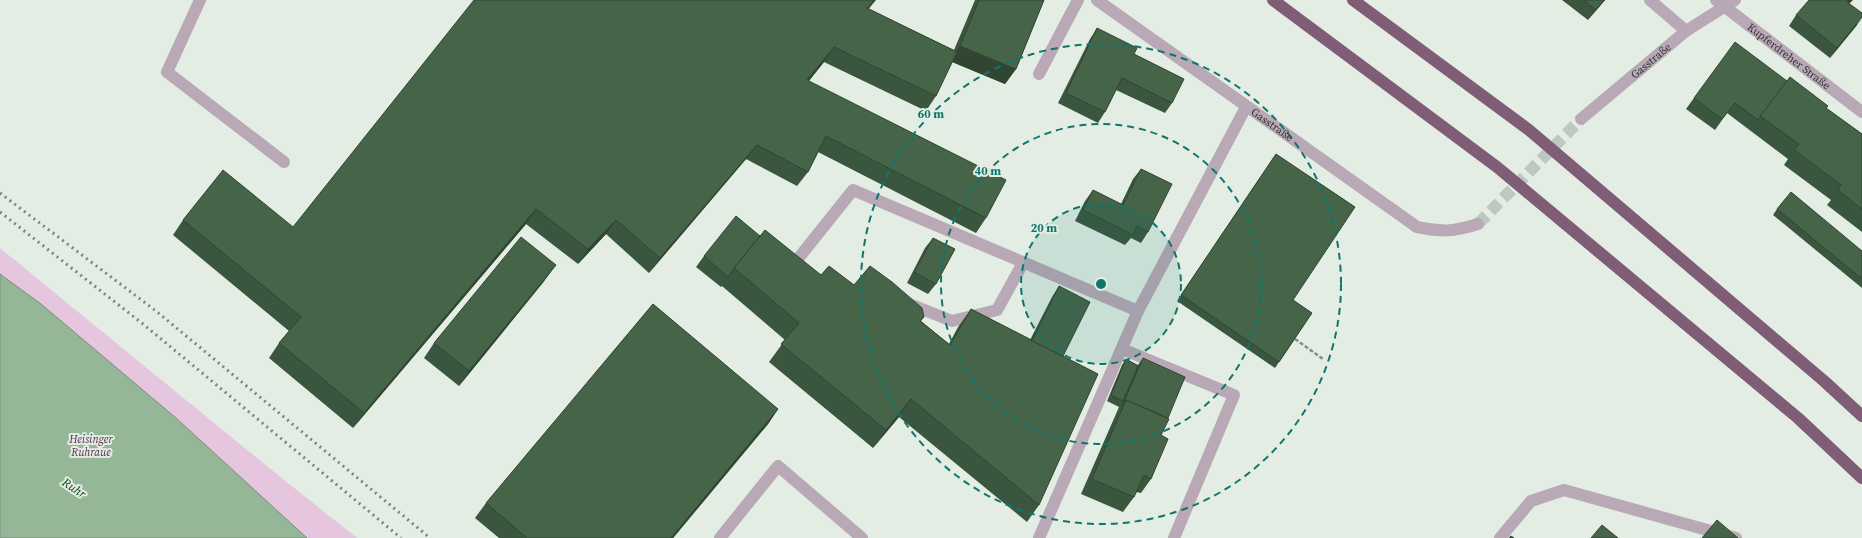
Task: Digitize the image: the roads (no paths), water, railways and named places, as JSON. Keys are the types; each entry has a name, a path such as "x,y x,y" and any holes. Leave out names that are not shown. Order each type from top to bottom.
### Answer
{"highway":[{"path":"1273,0 1497,167 1798,418 1862,478"},
{"path":"1353,0 1529,130 1824,381 1862,416"}],"street":[{"path":"200,0 168,72 284,162"},
{"path":"1040,74 1078,0"},
{"path":"1097,0 1246,107"},
{"path":"1650,0 1686,31"},
{"name":"Gasstraße","path":"1581,119 1720,3 1735,0"},
{"name":"Kupferdreher Straße","path":"1720,3 1862,112"},
{"name":"Gasstraße","path":"1038,538 1138,311 1246,107 1417,227 1434,231 1454,231 1478,224"},
{"path":"797,260 853,190 1138,311"},
{"path":"894,297 952,321 997,310 1023,263"},
{"path":"1122,349 1234,395 1174,538"},
{"path":"720,538 778,466 862,538"},
{"path":"1500,538 1531,501 1564,490 1736,538"}],"water":[{"name":"Heisinger Ruhraue","path":"0,274 41,304 176,418 307,538 0,538"}],"tunnel":[{"path":"1478,224 1581,119"}],"railway":[{"path":"0,193 156,311 430,538"},
{"path":"0,212 143,324 401,538"}],"water label":[{"name":"Ruhr","path":"74,488"}]}
